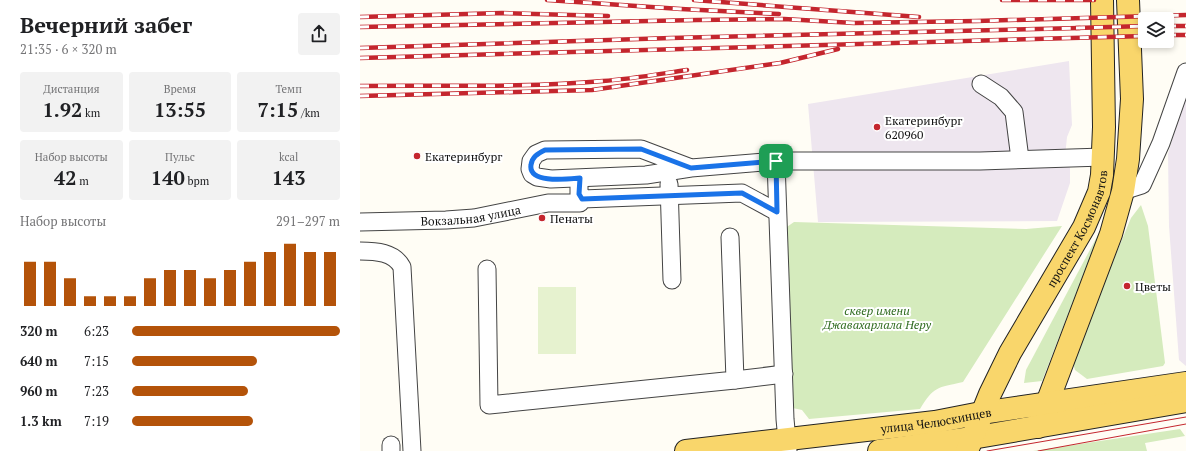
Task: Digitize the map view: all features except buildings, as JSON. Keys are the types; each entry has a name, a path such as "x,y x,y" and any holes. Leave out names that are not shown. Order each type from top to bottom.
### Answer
{"main road":[{"name":"проспект Космонавтов","path":"970,444 981,413 1010,353 1092,210 1100,188 1103,157 1102,0"},
{"path":"1038,427 1112,234 1123,191 1128,159 1132,99 1128,0"},
{"name":"улица Челюскинцев","path":"686,451 788,445 935,422 981,413 1186,383"},
{"name":"улица Челюскинцев","path":"879,451 970,444 1038,427 1186,402"}],"street":[{"path":"1123,191 1142,185 1161,143 1186,72"},
{"path":"981,84 1001,97 1014,112 1020,159"},
{"path":"691,168 641,149 545,150 536,154 531,161 530,169 532,174 537,177 551,179 646,175 691,168 776,161 1103,157"},
{"path":"776,161 788,445"},
{"path":"669,172 672,280"},
{"path":"580,178 579,194 581,201"},
{"name":"Вокзальная улица","path":"360,222 460,219 548,203 669,194 742,193 777,212"},
{"path":"730,237 735,380"},
{"path":"360,251 380,252 389,255 402,267 408,354 412,451"},
{"path":"487,268 489,405 784,374"}],"shaded area":[{"path":"1069,61 1072,125 1067,137 1065,157 1070,168 1070,183 1057,221 818,222 808,104"},
{"path":"1186,92 1186,366 1179,360 1169,226 1168,154"}],"green space":[{"path":"1141,205 1148,226 1165,363 1163,366 1087,379 1075,370 1073,363 1074,355 1131,218"},
{"name":"сквер имени Джавахарлала Неру","path":"794,222 1026,229 1062,226 963,382 937,389 929,396 920,409 809,419 802,410 788,407 781,231"},
{"path":"1101,229 1042,381 1024,383 1026,370"},
{"path":"538,287 576,287 576,354 538,354"},
{"path":"1180,429 1185,436 1145,443 1147,451 1033,451"}],"tram line":[{"path":"987,451 1186,417"},
{"path":"1038,451 1186,424"}],"railway":[{"path":"547,0 779,14"},
{"path":"694,0 919,17"},
{"path":"1002,0 1094,0"},
{"path":"360,17 502,13 608,16"},
{"path":"360,27 784,19 854,23 1186,15"},
{"path":"1076,28 1138,26"},
{"path":"1174,26 1186,26"},
{"path":"360,48 671,38 1080,28"},
{"path":"1174,35 1186,35"},
{"path":"360,58 1138,36"},
{"path":"360,96 592,90 780,63 838,49"},
{"path":"360,86 542,85 624,79 687,70"}],"place":[{"name":"Екатеринбург 620960","path":"877,127"},
{"name":"Екатеринбург","path":"417,156"},
{"name":"Пенаты","path":"542,218"},
{"name":"Цветы","path":"1127,286"}],"route":[{"path":"641,149 691,168 776,161 777,212 742,193 669,194 589,200 582,199 579,194 580,178 551,179 537,177 532,174 530,169 531,161 536,154 545,150 641,149"}]}
